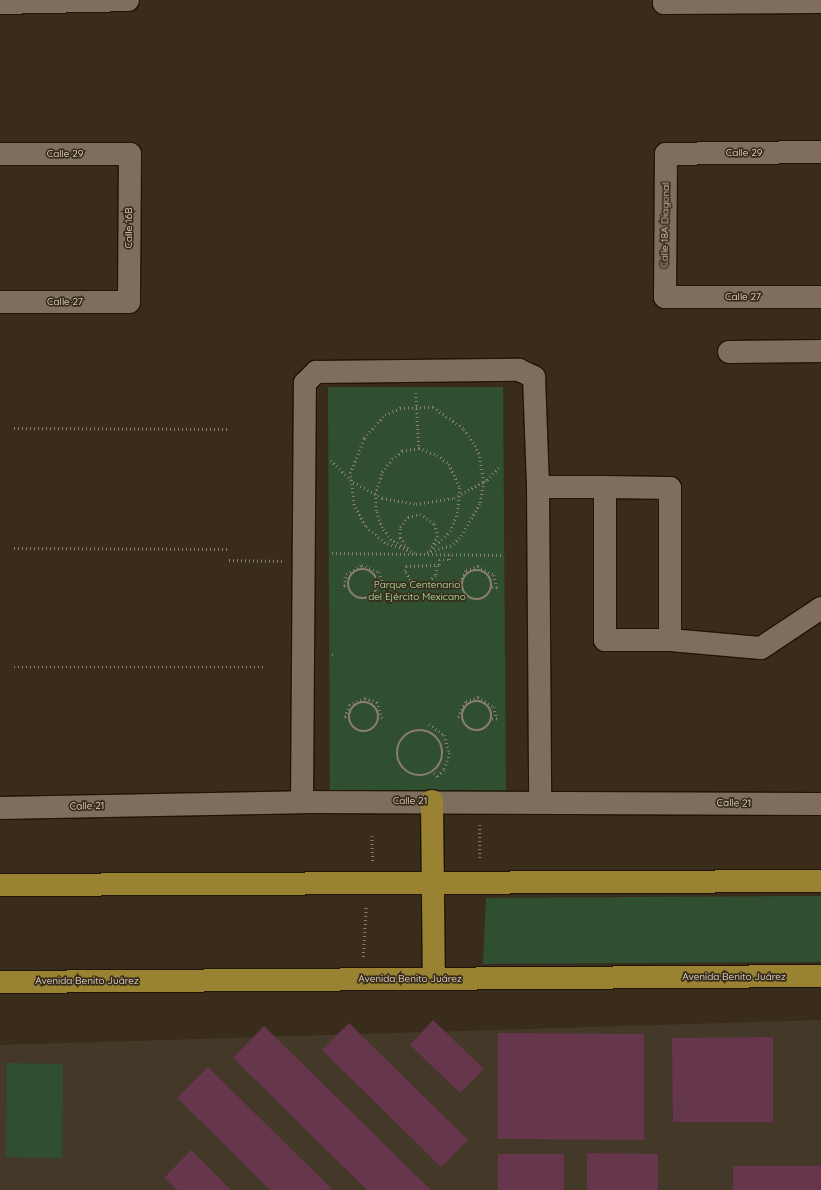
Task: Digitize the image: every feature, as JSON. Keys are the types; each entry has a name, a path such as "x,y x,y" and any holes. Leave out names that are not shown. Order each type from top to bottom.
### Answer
{"main road":[{"path":"432,801 434,978"},
{"path":"0,885 821,881"},
{"name":"Avenida Benito Juárez","path":"0,982 821,976"}],"street":[{"path":"0,4 128,1"},
{"path":"664,2 821,2"},
{"name":"Calle 29","path":"666,154 821,152"},
{"name":"Calle 29","path":"0,154 130,154"},
{"name":"Calle 16B","path":"129,302 130,154"},
{"name":"Calle 18A Diagonal","path":"664,297 666,154"},
{"name":"Calle 27","path":"664,297 821,297"},
{"name":"Calle 27","path":"0,302 129,302"},
{"path":"729,352 821,352"},
{"path":"302,802 305,383 309,375 316,372 529,373 534,377 538,486 540,801"},
{"path":"538,486 670,488 670,640"},
{"path":"605,487 605,640 670,640 761,648 821,608"},
{"name":"Calle 21","path":"0,808 432,801 821,804"}],"path":[{"path":"416,390 418,448"},
{"path":"415,554 385,543 365,526 354,505 350,480 358,448 373,426 400,408 433,407 464,429 480,453 484,482 480,504 460,538 450,546 425,553"},
{"path":"14,428 228,429"},
{"path":"411,551 391,540 382,528 376,511 375,494 382,472 392,460 402,451 418,448 438,455 448,464 455,474 460,495 451,531 430,551"},
{"path":"331,460 350,480 375,494 416,504 460,495 484,482 500,466"},
{"path":"408,548 400,538 400,527 408,517 420,514 435,524 438,536 432,548"},
{"path":"14,548 228,549"},
{"path":"332,553 501,555"},
{"path":"436,566 406,566 407,576 418,585 428,583 436,576 436,566 439,560 449,560 449,555"},
{"path":"229,560 285,561"},
{"path":"349,586 352,576 359,570 373,572 378,581 374,594 366,598 356,597 349,586 344,586 346,574 362,565 379,572 382,584"},
{"path":"458,586 466,570 478,566 494,575 497,588 492,587"},
{"path":"479,571 490,578 492,587 488,595 476,600 468,596 463,584 466,576 479,571"},
{"path":"14,667 266,667"},
{"path":"458,717 466,701 478,697 494,706 497,719 492,719 488,726 476,731 467,728 462,715 466,707 479,702 490,709 492,719"},
{"path":"350,717 345,717 349,705 365,698 377,702 383,720"},
{"path":"362,702 372,704 379,716 373,729 364,732 355,728 350,717 354,707 362,702"},
{"path":"429,724 444,735 450,753 444,770 437,777 434,772"},
{"path":"414,730 429,731 441,742 443,757 434,772 413,775 401,766 396,752 407,733 414,730"},
{"path":"480,823 480,861"},
{"path":"372,836 373,861"},
{"path":"363,960 366,901"}],"shaded area":[{"path":"821,1020 821,1190 0,1190 0,1045"}],"green space":[{"name":"Parque Centenario del Ejército Mexicano","path":"328,387 503,387 506,792 330,792"},
{"path":"821,896 821,962 483,964 486,898"},
{"path":"7,1063 63,1064 62,1158 6,1157"}],"building":[{"path":"433,1020 484,1069 460,1093 410,1045"},
{"path":"349,1023 468,1140 441,1167 322,1050"},
{"path":"264,1026 431,1190 367,1190 233,1058"},
{"path":"498,1033 644,1034 644,1140 498,1139"},
{"path":"773,1037 773,1122 673,1122 672,1038"},
{"path":"208,1067 333,1190 270,1190 177,1098"},
{"path":"191,1150 231,1190 177,1190 164,1178"},
{"path":"587,1153 658,1154 658,1190 587,1190"},
{"path":"498,1154 564,1154 564,1190 498,1190"},
{"path":"733,1166 821,1166 821,1190 733,1190"}]}
